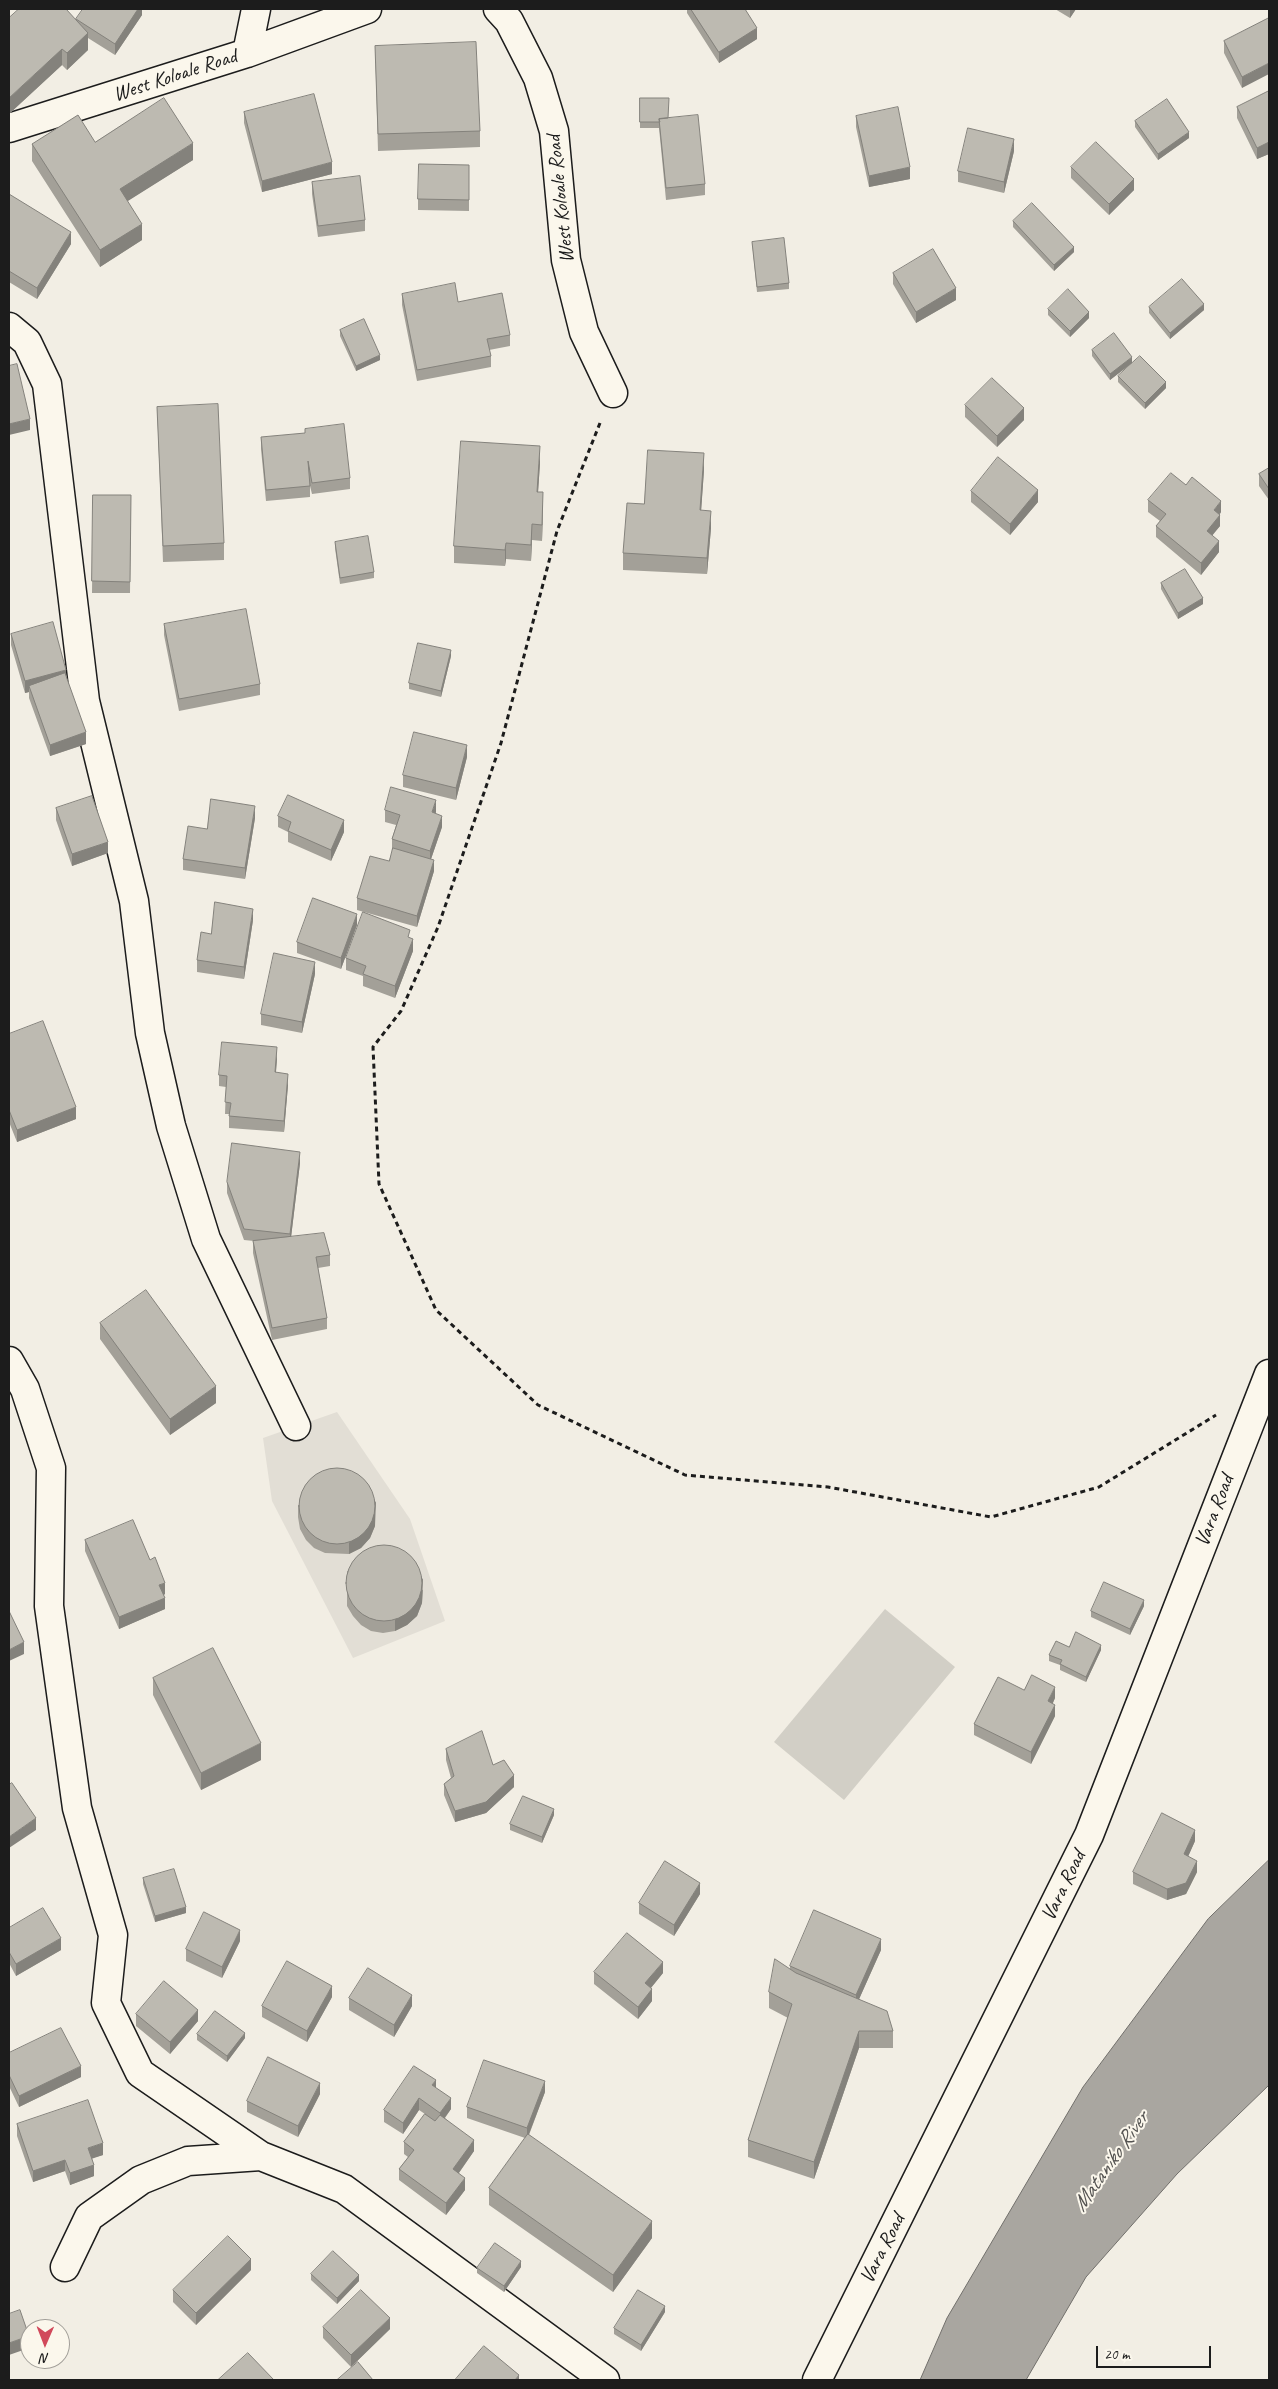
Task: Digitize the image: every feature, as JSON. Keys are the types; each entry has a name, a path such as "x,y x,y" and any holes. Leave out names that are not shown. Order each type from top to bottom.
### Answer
{"street":[{"path":"247,52 256,9"},
{"name":"West Koloale Road","path":"9,128 247,52 367,9"},
{"name":"West Koloale Road","path":"498,9 508,21 538,78 554,131 566,260 584,332 613,393"},
{"path":"9,327 27,342 47,384 85,701 134,902 150,1033 171,1126 206,1239 296,1426"},
{"path":"9,1361 26,1389 51,1468 49,1606 77,1808 113,1936 106,2003 140,2073 262,2156 344,2189 604,2380"},
{"name":"Vara Road","path":"817,2380 1089,1836 1266,1380"},
{"path":"65,2267 89,2217 141,2180 188,2161 262,2156"}],"path":[{"path":"613,393 557,530 501,743 438,927 401,1010 372,1047 379,1184 436,1310 538,1404 685,1475 828,1487 991,1517 1098,1487 1266,1380"}],"shaded area":[{"path":"337,1412 410,1519 445,1621 353,1658 272,1501 263,1438"},
{"path":"885,1609 955,1667 844,1800 774,1742"}],"water":[{"name":"Mataniko River","path":"1269,1860 1269,2085 1177,2174 1086,2277 1026,2380 920,2380 947,2318 1083,2087 1208,1919"}],"building":[{"path":"19,9 66,9 88,33 67,53 62,49 9,98 9,18"},
{"path":"83,9 138,9 115,44 76,19"},
{"path":"691,9 745,9 757,28 719,52"},
{"path":"1269,18 1269,63 1242,77 1224,41"},
{"path":"476,42 480,131 378,134 375,46"},
{"path":"1269,91 1269,142 1257,148 1237,107"},
{"path":"314,94 332,162 262,181 244,112"},
{"path":"164,98 193,143 120,189 142,224 100,250 32,144 78,115 95,142"},
{"path":"640,98 669,98 668,118 659,119 660,122 640,122"},
{"path":"1167,99 1189,132 1158,154 1135,121"},
{"path":"898,107 910,167 869,176 856,116"},
{"path":"698,115 705,184 666,188 659,119"},
{"path":"968,128 1014,139 1004,182 958,171"},
{"path":"1096,142 1134,179 1109,204 1071,167"},
{"path":"419,164 469,165 469,200 418,199"},
{"path":"360,176 365,220 318,226 312,182"},
{"path":"9,194 71,232 37,288 9,271"},
{"path":"1032,203 1074,247 1054,265 1013,221"},
{"path":"784,238 789,283 757,287 752,242"},
{"path":"933,249 956,288 916,312 893,273"},
{"path":"1182,279 1204,304 1170,333 1149,307"},
{"path":"455,283 458,302 502,293 510,335 487,339 491,356 417,370 402,294"},
{"path":"1068,289 1089,312 1070,331 1048,309"},
{"path":"364,319 380,355 356,366 340,330"},
{"path":"1114,333 1132,357 1110,374 1092,350"},
{"path":"1140,356 1166,382 1145,403 1118,376"},
{"path":"17,364 30,419 9,424 9,366"},
{"path":"992,378 1024,408 997,436 965,405"},
{"path":"218,404 224,543 163,546 157,407"},
{"path":"344,424 350,478 312,483 308,461 310,486 266,490 261,437 305,433 305,429"},
{"path":"461,441 540,446 537,492 543,492 542,525 532,524 531,545 506,543 505,550 454,546"},
{"path":"648,450 704,453 700,510 711,511 707,558 623,553 627,503 644,504"},
{"path":"998,457 1038,490 1010,524 971,491"},
{"path":"1269,468 1269,489 1259,474"},
{"path":"1171,473 1186,485 1192,477 1221,501 1214,510 1220,515 1207,531 1219,541 1201,563 1156,526 1166,514 1148,500"},
{"path":"93,495 131,495 130,582 92,581"},
{"path":"368,536 374,572 340,578 335,542"},
{"path":"1185,569 1203,598 1178,613 1161,583"},
{"path":"246,609 260,684 179,699 164,624"},
{"path":"53,622 66,670 25,681 11,634"},
{"path":"418,643 451,650 441,691 409,683"},
{"path":"65,673 86,732 50,745 29,686"},
{"path":"414,732 467,745 456,788 403,775"},
{"path":"391,787 436,800 432,812 442,816 430,851 392,839 400,815 385,810"},
{"path":"288,795 344,820 331,850 288,831 291,822 278,816"},
{"path":"92,796 108,842 72,854 56,808"},
{"path":"211,799 255,806 245,868 183,859 188,826 207,829"},
{"path":"393,848 434,860 417,916 357,898 370,856 389,861"},
{"path":"313,898 357,914 341,958 297,942"},
{"path":"215,902 253,909 244,967 197,960 201,932 211,934"},
{"path":"363,912 410,930 408,937 413,939 395,986 363,974 366,966 346,958"},
{"path":"274,953 315,962 302,1022 261,1014"},
{"path":"43,1021 76,1107 17,1130 9,1110 9,1034"},
{"path":"222,1042 277,1047 275,1072 288,1074 284,1121 229,1116 231,1103 225,1102 227,1076 219,1075"},
{"path":"232,1143 300,1152 290,1234 244,1229 227,1182"},
{"path":"324,1233 330,1255 316,1257 327,1318 272,1328 253,1241"},
{"path":"146,1290 216,1386 170,1419 100,1323"},
{"path":"330,1468 344,1468 358,1474 369,1485 375,1499 372,1521 364,1533 344,1544 330,1544 316,1538 305,1527 299,1513 299,1499 305,1485 316,1474"},
{"path":"133,1520 150,1560 155,1557 165,1583 159,1585 165,1598 119,1617 85,1540"},
{"path":"384,1545 399,1548 411,1556 419,1568 422,1583 419,1598 411,1610 399,1618 384,1621 369,1618 357,1610 349,1598 346,1583 349,1568 357,1556 369,1548"},
{"path":"1104,1582 1144,1600 1130,1629 1091,1611"},
{"path":"9,1611 24,1642 9,1650"},
{"path":"1076,1632 1101,1645 1086,1677 1060,1664 1062,1660 1049,1655 1056,1641 1069,1647"},
{"path":"213,1648 261,1743 201,1773 153,1678"},
{"path":"1032,1675 1055,1687 1048,1701 1055,1705 1031,1752 974,1724 998,1677 1024,1690"},
{"path":"482,1731 493,1765 504,1760 514,1775 486,1802 455,1811 444,1784 454,1776 446,1749"},
{"path":"12,1783 36,1818 9,1837 9,1785"},
{"path":"523,1796 554,1809 542,1837 510,1824"},
{"path":"1162,1813 1195,1830 1184,1854 1197,1861 1186,1883 1167,1889 1133,1872"},
{"path":"665,1861 700,1883 674,1925 639,1903"},
{"path":"174,1869 186,1907 155,1916 143,1878"},
{"path":"43,1908 61,1938 16,1964 9,1952 9,1928"},
{"path":"814,1910 881,1939 856,1995 790,1966"},
{"path":"204,1912 240,1930 222,1967 186,1949"},
{"path":"627,1933 663,1962 645,1983 652,1989 638,2007 594,1972"},
{"path":"775,1959 796,1973 887,2011 893,2031 859,2031 814,2162 748,2140 792,2004 769,1992"},
{"path":"287,1961 332,1986 307,2031 262,2006"},
{"path":"368,1968 412,1995 394,2025 349,1998"},
{"path":"164,1981 198,2010 170,2042 136,2014"},
{"path":"215,2011 245,2033 227,2056 197,2034"},
{"path":"61,2028 81,2066 19,2096 9,2075 9,2053"},
{"path":"268,2057 320,2083 298,2126 247,2101"},
{"path":"484,2060 545,2081 527,2128 467,2107"},
{"path":"414,2066 436,2080 432,2085 451,2098 440,2113 419,2098 403,2123 384,2110"},
{"path":"88,2100 103,2143 88,2148 94,2165 70,2173 65,2160 33,2171 17,2124"},
{"path":"425,2114 435,2121 440,2115 474,2140 453,2169 465,2178 446,2203 399,2169 414,2150 404,2142"},
{"path":"528,2134 652,2221 613,2275 489,2188"},
{"path":"228,2236 251,2259 196,2313 173,2290"},
{"path":"495,2243 521,2261 504,2286 477,2268"},
{"path":"333,2251 359,2275 337,2298 311,2274"},
{"path":"361,2290 390,2318 351,2355 323,2327"},
{"path":"638,2290 665,2306 641,2345 614,2328"},
{"path":"20,2310 23,2319 20,2319 20,2339 9,2343 9,2314"},
{"path":"484,2346 519,2375 515,2380 455,2380"},
{"path":"248,2353 274,2380 218,2380"},
{"path":"358,2362 373,2380 337,2380"}]}
